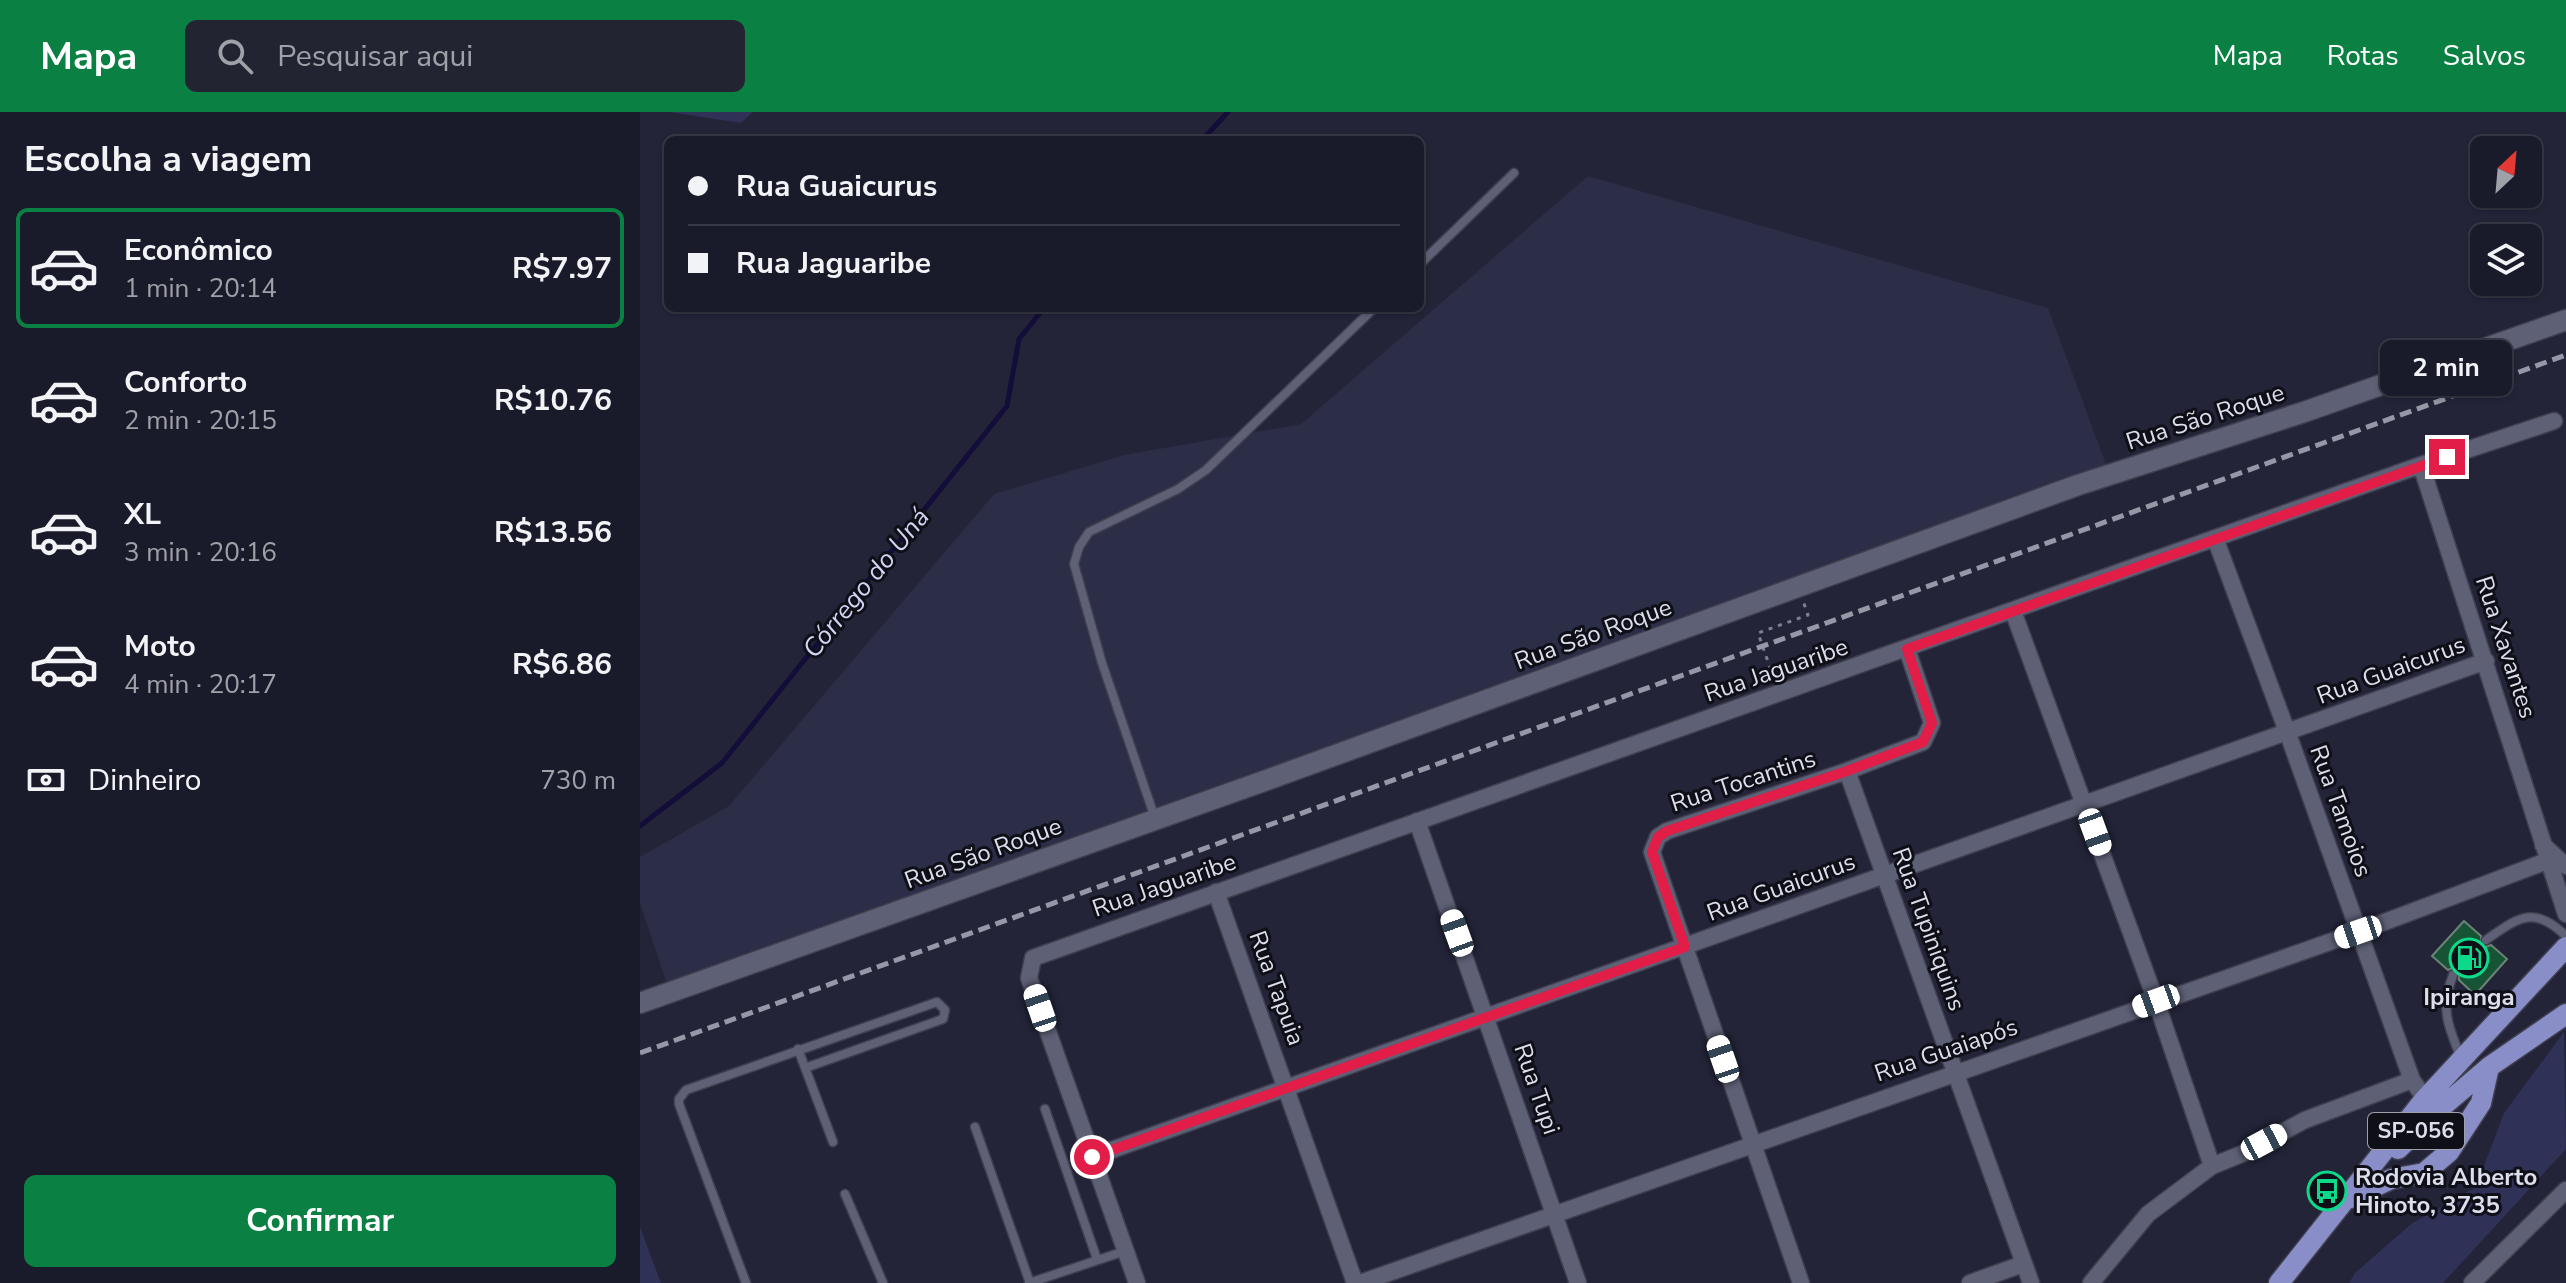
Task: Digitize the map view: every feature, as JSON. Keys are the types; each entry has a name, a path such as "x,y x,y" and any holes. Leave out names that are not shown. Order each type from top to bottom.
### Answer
{"main road":[{"name":"SP-056","path":"2279,1283 2347,1199 2430,1106 2461,1059 2566,947"},
{"name":"SP-056","path":"2430,1106 2566,1014"},
{"path":"2347,1199 2391,1179 2424,1173 2449,1152 2481,1103 2489,1067"}],"street":[{"name":"Rua São Roque","path":"640,1003 2078,485 2304,412 2566,320"},
{"name":"Rua Jaguaribe","path":"1092,1157 1029,978 1033,958 2421,465 2554,421"},
{"name":"Rua Xavantes","path":"2421,465 2486,661 2561,916"},
{"name":"Rua Tamoios","path":"2215,538 2412,1080 2430,1106"},
{"path":"2013,611 2156,1001 2212,1166"},
{"name":"Rua Tocantins","path":"1801,1283 1652,852 1658,837 1667,831 1916,746 1929,735 1932,723 1907,649"},
{"name":"Rua Guaicurus","path":"1092,1157 2288,734 2486,661"},
{"name":"Rua Tupiniquins","path":"1847,771 2031,1283"},
{"name":"Rua Tupi","path":"1417,821 1578,1283"},
{"path":"2542,844 2566,866"},
{"name":"Rua Guaiapós","path":"1358,1283 2358,932 2547,861"},
{"name":"Rua Tapuia","path":"1216,892 1358,1283"},
{"path":"2091,1283 2148,1214 2212,1166 2244,1153 2305,1120 2412,1080"},
{"path":"1092,1157 1137,1283"},
{"path":"2472,1283 2566,1190"},
{"path":"1970,1283 2023,1264"}],"lane":[{"path":"1424,260 1514,173"},
{"path":"1155,819 1102,663 1074,564 1079,547 1089,532 1178,489 1206,470 1370,312"},
{"path":"2486,940 2512,922 2540,917 2561,916 2566,936"},
{"path":"2453,975 2444,998 2450,1032 2461,1059"},
{"path":"746,1283 679,1099 686,1090 937,1002 945,1010 943,1019 805,1068"},
{"path":"798,1049 833,1142"},
{"path":"1045,1109 1097,1259"},
{"path":"975,1127 1029,1283 1125,1251"},
{"path":"845,1194 883,1283"}],"path":[{"path":"1773,679 1758,633 1808,615 1802,599 1791,603"}],"shaded area":[{"path":"669,112 753,112 741,123"},
{"path":"1588,176 2048,308 2109,472 668,987 640,903 640,857 729,806 994,494 1124,455 1301,424"},
{"path":"2564,1032 2566,1149 2443,1283 2349,1283 2355,1273 2411,1224 2476,1187 2504,1113"},
{"path":"640,1227 661,1283 640,1283"}],"building":[{"name":"Ipiranga","path":"2464,921 2481,936 2481,945 2491,945 2507,959 2475,995 2459,980 2458,970 2448,970 2432,956"}],"waterway":[{"name":"Córrego do Uná","path":"1206,136 1228,112"},
{"name":"Córrego do Uná","path":"640,826 722,763 1007,406 1019,339 1041,312"}],"railway":[{"path":"640,1053 2566,355"}],"place":[{"name":"Ipiranga","path":"2469,958"},
{"name":"Rodovia Alberto Hinoto, 3735","path":"2327,1191"}],"route":[{"path":"1092,1157 1685,947 1652,852 1658,837 1667,831 1870,763 1923,742 1929,735 1932,723 1907,649 2447,457"}]}
